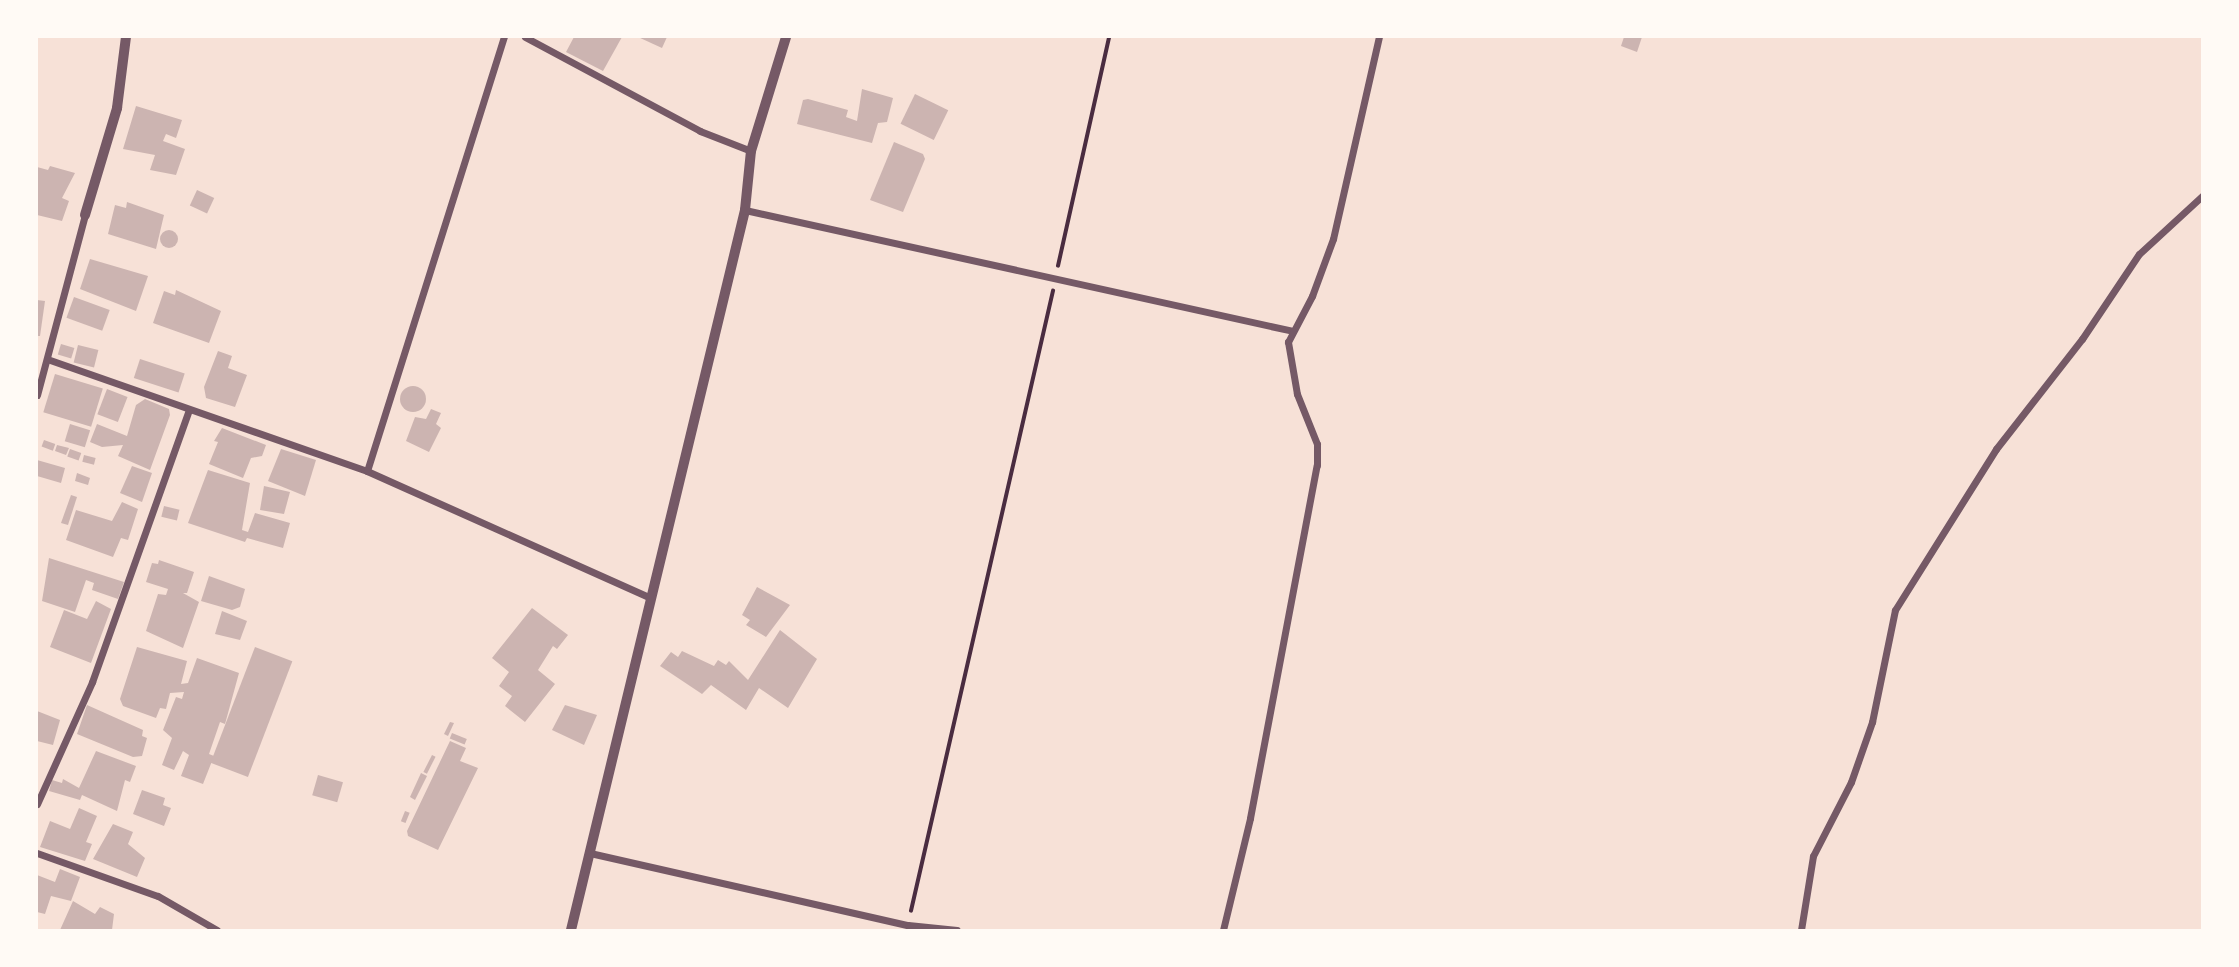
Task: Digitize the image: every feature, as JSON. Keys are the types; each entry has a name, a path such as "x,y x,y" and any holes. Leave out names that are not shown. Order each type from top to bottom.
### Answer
{"street":[{"path":"37,395 50,360 85,215 117,108 126,37"},
{"path":"367,471 504,37"},
{"path":"525,37 700,131 751,151"},
{"path":"571,930 745,210 751,151 786,37"},
{"path":"1223,930 1250,818 1317,465 1317,444 1290,371 1288,342 1312,296 1333,239 1379,37"},
{"path":"1801,930 1814,856 1851,782 1872,722 1895,610 1996,449 2082,340 2139,254 2202,196"},
{"path":"745,210 1293,331"},
{"path":"50,360 367,471 651,598"},
{"path":"37,804 92,682 189,410"},
{"path":"37,853 158,896 217,930"},
{"path":"590,853 908,925 957,930"}],"path":[{"path":"908,925 1109,37"}],"building":[{"path":"574,37 622,37 603,71 566,52"},
{"path":"638,37 667,37 662,48"},
{"path":"1624,37 1642,37 1637,52 1621,46"},
{"path":"862,89 893,98 887,122 878,123 872,143 797,124 803,100 808,99 848,110 846,117 857,121"},
{"path":"915,94 948,110 934,140 901,124"},
{"path":"136,106 182,120 176,138 166,134 163,141 185,149 176,175 150,170 155,155 123,149"},
{"path":"894,142 923,154 925,159 903,212 870,200"},
{"path":"50,166 75,173 62,198 69,201 62,221 37,215 37,167 48,170"},
{"path":"197,190 214,198 207,213 190,205"},
{"path":"127,202 164,215 156,249 108,234 115,205 126,208"},
{"path":"169,230 175,233 178,239 175,245 169,248 163,245 160,239 163,233"},
{"path":"90,259 148,276 136,311 80,289"},
{"path":"176,290 221,311 209,343 153,323 164,291 175,295"},
{"path":"74,297 110,310 102,331 66,318"},
{"path":"37,300 45,301 40,336 37,336"},
{"path":"61,344 74,348 71,359 58,355"},
{"path":"78,345 98,350 94,368 74,362"},
{"path":"218,351 232,356 228,368 247,375 235,407 206,398 204,387"},
{"path":"140,359 185,374 179,393 134,378"},
{"path":"55,374 103,389 91,427 43,412"},
{"path":"413,386 422,390 426,399 422,408 413,412 404,408 400,399 404,390"},
{"path":"107,389 128,397 118,422 97,414"},
{"path":"145,399 169,409 170,415 150,470 118,456 123,445 102,447 90,442 97,424 127,436 136,405"},
{"path":"431,409 441,413 436,424 441,428 429,452 406,441 415,417 426,419"},
{"path":"70,424 90,430 85,447 65,441"},
{"path":"222,428 266,445 262,456 251,458 243,478 209,464 218,442 214,441"},
{"path":"44,440 55,444 53,451 42,447"},
{"path":"57,445 69,448 66,455 55,451"},
{"path":"70,449 81,453 79,461 67,457"},
{"path":"281,449 316,460 305,496 268,481"},
{"path":"84,455 96,458 94,465 82,462"},
{"path":"37,460 65,468 61,483 37,476"},
{"path":"132,466 152,473 142,502 120,493"},
{"path":"208,470 250,483 242,530 248,532 255,513 290,523 283,548 247,538 245,542 188,523"},
{"path":"77,473 90,478 88,485 75,481"},
{"path":"264,486 290,492 284,514 260,510"},
{"path":"71,495 77,497 68,525 61,523"},
{"path":"122,502 138,509 128,540 121,538 113,557 66,540 76,510 112,521"},
{"path":"164,506 180,510 177,521 161,517"},
{"path":"49,558 124,582 118,599 92,590 94,583 86,580 75,612 42,601"},
{"path":"159,560 194,572 187,593 183,593 199,602 183,648 146,631 158,594 166,595 168,589 146,582 152,563 158,564"},
{"path":"209,576 245,589 240,607 232,610 201,601"},
{"path":"757,587 790,605 766,637 746,625 750,620 742,615"},
{"path":"96,601 111,609 91,663 50,647 64,610 87,619"},
{"path":"532,608 568,635 557,649 553,646 538,670 555,684 525,722 505,706 512,696 499,686 509,672 492,658"},
{"path":"222,611 247,621 240,640 215,634"},
{"path":"780,630 817,659 788,708 759,688 746,710 711,685 702,694 660,666 671,652 678,657 682,651 714,666 718,660 726,665 729,661 748,680"},
{"path":"137,647 187,661 181,684 188,683 197,658 239,673 225,724 220,722 209,754 214,756 203,784 181,776 189,755 183,751 174,770 162,765 172,738 163,730 176,697 182,699 184,692 170,693 166,709 160,708 156,718 123,706 120,699"},
{"path":"255,647 292,661 248,777 211,763"},
{"path":"87,705 143,730 142,736 147,738 142,756 133,757 77,734"},
{"path":"565,705 597,715 584,745 552,730"},
{"path":"37,711 60,720 53,745 37,741"},
{"path":"450,722 454,723 448,736 444,734"},
{"path":"452,733 467,739 465,745 450,739"},
{"path":"450,741 466,748 460,761 478,768 438,850 408,836 407,831"},
{"path":"96,751 136,766 130,782 125,780 117,811 82,795 80,800 49,791 52,780 62,783 63,779 79,788"},
{"path":"432,755 436,757 427,774 423,772"},
{"path":"421,773 427,776 415,800 410,797"},
{"path":"318,775 343,782 337,802 312,795"},
{"path":"142,790 165,798 163,805 171,808 164,826 133,814"},
{"path":"79,808 97,816 86,842 92,844 85,861 40,847 50,821 70,829"},
{"path":"405,811 410,813 406,823 401,821"},
{"path":"113,824 133,832 128,844 145,858 137,877 93,859"},
{"path":"60,869 80,877 71,901 51,896 45,914 37,912 37,875 55,882"},
{"path":"73,901 95,914 100,907 114,914 112,930 60,930"}]}
